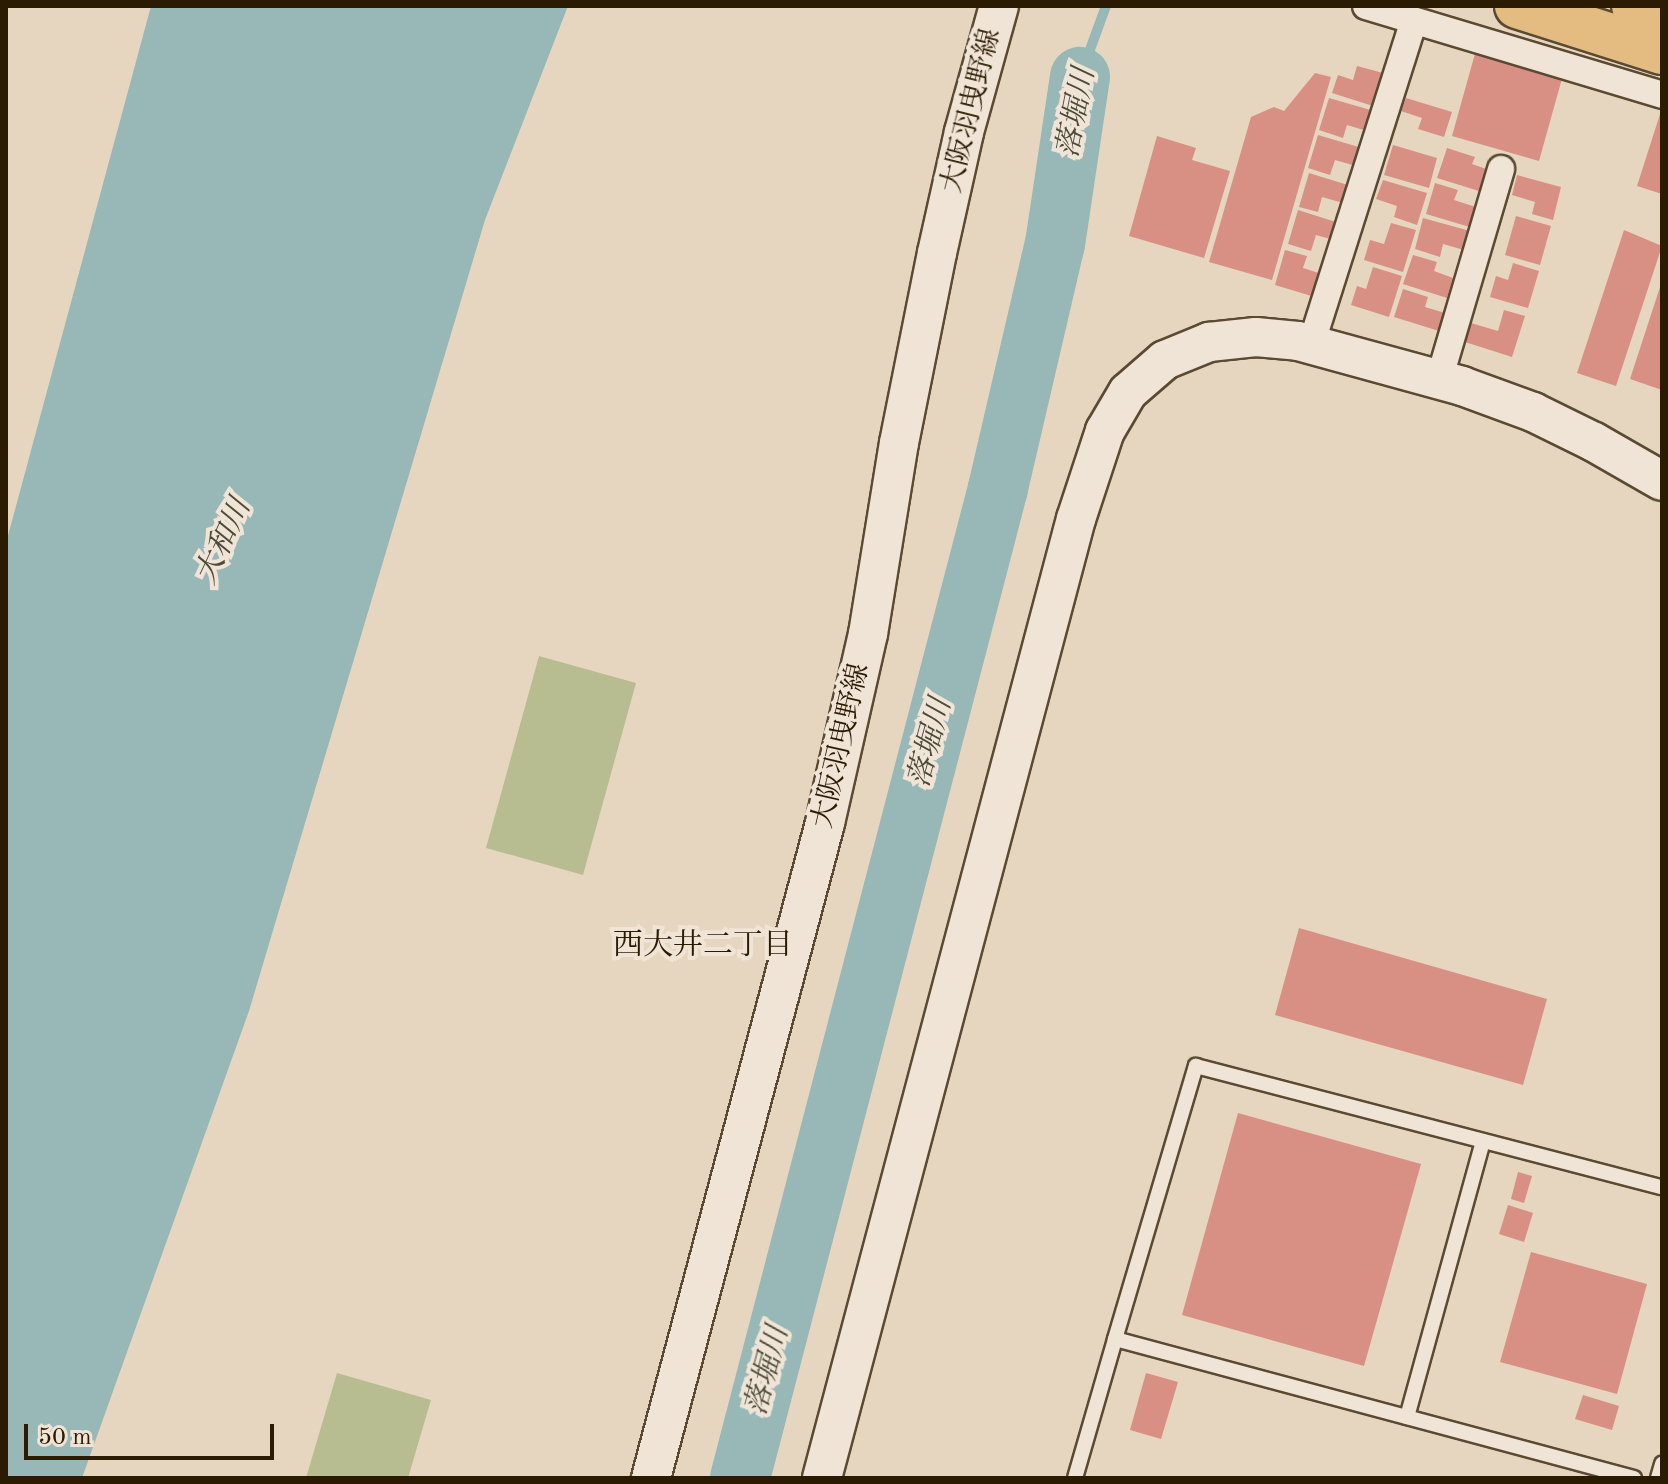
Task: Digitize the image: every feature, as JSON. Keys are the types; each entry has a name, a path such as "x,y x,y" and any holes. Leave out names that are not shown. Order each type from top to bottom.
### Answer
{"highway":[{"path":"1517,6 1662,52"},
{"path":"1634,6 1662,15"}],"street":[{"name":"大阪羽曳野線","path":"651,1478 825,823 868,634 899,443 937,253 964,132 999,6"},
{"path":"1366,6 1662,95"},
{"path":"1311,345 1414,21"},
{"path":"1439,380 1501,169"},
{"path":"822,1478 1076,519 1105,431 1128,392 1165,360 1209,342 1256,337 1311,345 1439,380 1533,412 1662,481"}],"lane":[{"path":"1075,1478 1196,1066 1662,1187"},
{"path":"1407,1417 1483,1141"},
{"path":"1115,1339 1634,1478"},
{"path":"1658,1478 1662,1464"}],"green space":[{"path":"539,656 636,683 583,875 486,848"},
{"path":"337,1373 431,1400 408,1478 306,1478"}],"water":[{"name":"大和川","path":"151,6 568,6 485,220 249,1011 82,1478 6,1478 6,543"}],"building":[{"path":"1476,50 1563,75 1539,161 1452,136"},
{"path":"1357,66 1383,73 1373,106 1332,93 1338,75 1353,80"},
{"path":"1315,73 1331,77 1272,280 1209,262 1251,117 1274,107 1284,111"},
{"path":"1329,98 1374,111 1367,131 1347,125 1343,138 1319,130"},
{"path":"1406,98 1452,112 1444,137 1418,129 1422,118 1401,111"},
{"path":"1662,108 1662,194 1637,186"},
{"path":"1318,135 1362,148 1356,166 1335,160 1330,175 1308,168"},
{"path":"1157,136 1196,148 1192,160 1230,171 1204,258 1129,236"},
{"path":"1393,145 1437,158 1429,188 1384,175"},
{"path":"1447,148 1475,157 1472,164 1489,170 1482,192 1437,178"},
{"path":"1309,173 1348,185 1343,203 1322,197 1318,212 1299,207"},
{"path":"1517,175 1561,187 1553,220 1532,214 1535,202 1512,195"},
{"path":"1383,180 1427,193 1417,225 1394,217 1397,206 1376,199"},
{"path":"1435,183 1458,190 1454,200 1479,208 1473,228 1426,214"},
{"path":"1298,210 1339,223 1334,240 1316,235 1311,251 1288,244"},
{"path":"1516,216 1551,226 1540,265 1505,255"},
{"path":"1423,218 1470,231 1464,250 1443,244 1440,257 1415,249"},
{"path":"1391,223 1416,230 1403,272 1364,260 1370,240 1384,244"},
{"path":"1624,230 1662,246 1616,386 1577,373"},
{"path":"1285,250 1307,256 1303,268 1325,275 1318,298 1275,285"},
{"path":"1413,255 1437,262 1434,271 1453,278 1447,298 1403,284"},
{"path":"1513,263 1539,271 1528,308 1490,297 1496,276 1508,280"},
{"path":"1373,267 1402,276 1389,317 1351,305 1357,286 1366,289"},
{"path":"1662,284 1662,390 1630,379"},
{"path":"1403,289 1428,297 1425,307 1445,313 1439,331 1394,317"},
{"path":"1504,310 1525,316 1512,357 1465,342 1471,323 1498,331"},
{"path":"1299,928 1547,999 1523,1085 1275,1015"},
{"path":"1238,1113 1421,1164 1364,1366 1182,1315"},
{"path":"1518,1172 1532,1176 1524,1203 1511,1199"},
{"path":"1508,1205 1533,1213 1524,1242 1499,1234"},
{"path":"1531,1252 1647,1284 1617,1394 1500,1362"},
{"path":"1146,1373 1178,1382 1161,1439 1130,1430"},
{"path":"1583,1395 1619,1406 1612,1430 1575,1419"}],"waterway":[{"name":"落堀川","path":"1080,77 1106,6"},
{"name":"落堀川","path":"740,1478 998,488 1055,244 1080,77"}],"district":[{"name":"西大井二丁目","path":"703,946"}]}
